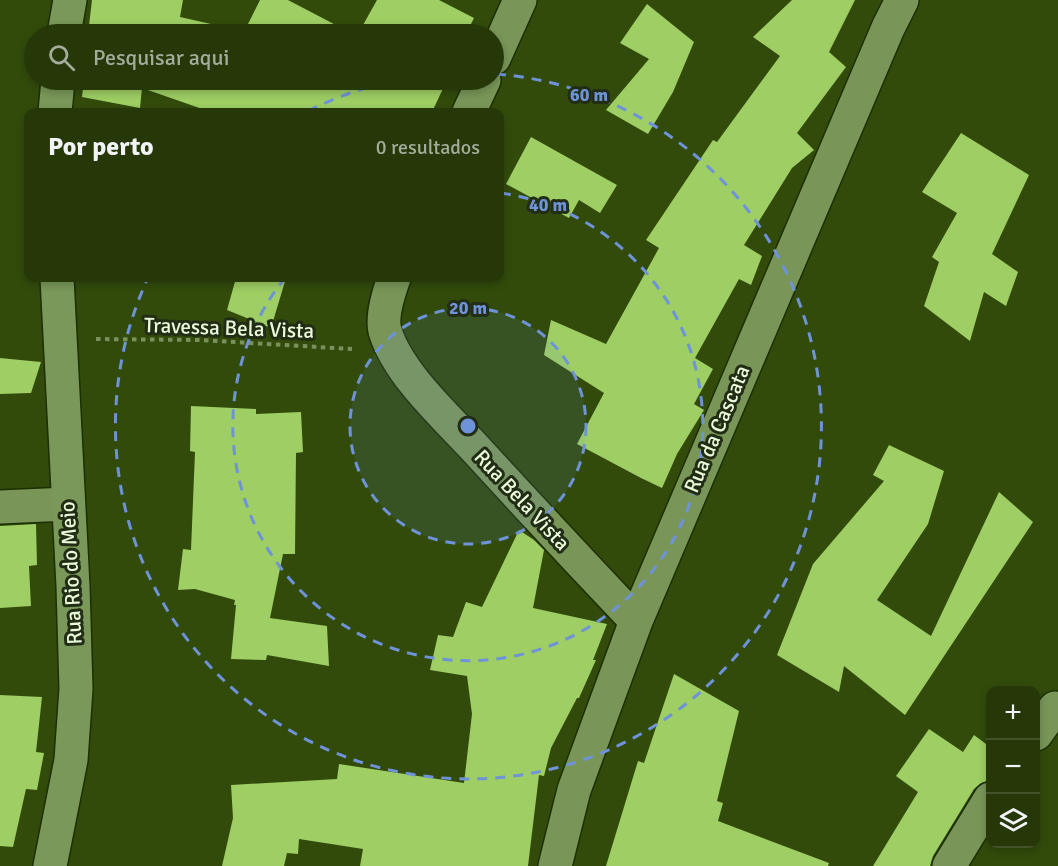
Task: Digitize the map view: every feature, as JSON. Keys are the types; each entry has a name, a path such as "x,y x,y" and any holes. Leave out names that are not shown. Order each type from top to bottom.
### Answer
{"main road":[{"path":"66,24 70,0"},
{"path":"56,108 57,90"},
{"name":"Rua Rio do Meio","path":"50,866 71,760 76,689 57,282"}],"street":[{"path":"504,36 520,0"},
{"name":"Rua da Cascata","path":"555,866 574,790 636,621 902,0"},
{"path":"471,108 479,90"},
{"name":"Rua Bela Vista","path":"393,282 386,303 384,328 397,359 486,461 636,621"},
{"path":"0,507 68,504"},
{"path":"1040,728 1055,708"},
{"path":"949,866 986,806"}],"path":[{"name":"Travessa Bela Vista","path":"60,339 200,340 347,348 397,359"}],"building":[{"path":"92,0 183,0 180,17 211,24 89,24"},
{"path":"260,0 288,0 334,24 248,24"},
{"path":"377,0 439,0 474,18 471,24 364,24"},
{"path":"792,0 855,0 829,52 846,67 797,133 814,150 792,168 744,245 762,256 751,285 739,279 695,358 713,369 694,404 704,410 677,454 662,488 577,444 604,393 544,355 551,320 606,344 659,248 646,240 713,140 717,142 780,56 753,37"},
{"path":"647,4 694,42 673,92 648,134 606,110 649,59 620,43"},
{"path":"83,90 142,90 140,108 82,97"},
{"path":"148,90 442,90 434,108 200,108"},
{"path":"961,133 1029,175 992,254 1018,272 1006,306 984,292 970,341 924,306 939,262 932,257 957,213 922,192"},
{"path":"531,137 617,185 600,213 579,200 569,218 506,184"},
{"path":"235,282 285,282 271,328 227,310"},
{"path":"0,358 41,362 31,393 0,394"},
{"path":"191,406 256,409 256,414 301,412 303,452 296,453 295,554 283,554 270,618 327,626 329,666 267,655 266,660 231,659 235,600 195,589 178,590 183,549 191,550 195,452 190,451"},
{"path":"889,445 944,471 928,524 877,600 931,636 999,492 1033,522 905,715 844,666 839,692 777,655 813,564 884,481 873,475"},
{"path":"36,524 37,565 29,566 31,606 0,608 0,526"},
{"path":"519,530 544,550 533,608 607,624 593,660 596,660 579,698 551,748 544,776 539,775 528,866 360,866 363,849 299,839 298,854 287,853 284,866 222,866 233,818 231,785 337,779 339,764 464,783 472,714 467,676 430,670 438,635 453,637 466,602 482,607"},
{"path":"674,674 739,711 717,801 723,803 718,821 829,863 828,866 606,866 638,761 644,763"},
{"path":"0,695 42,697 36,752 44,753 37,790 26,789 13,847 0,846"},
{"path":"929,729 963,752 974,735 986,744 986,781 974,789 933,856 930,866 873,866 918,792 896,776"}]}
